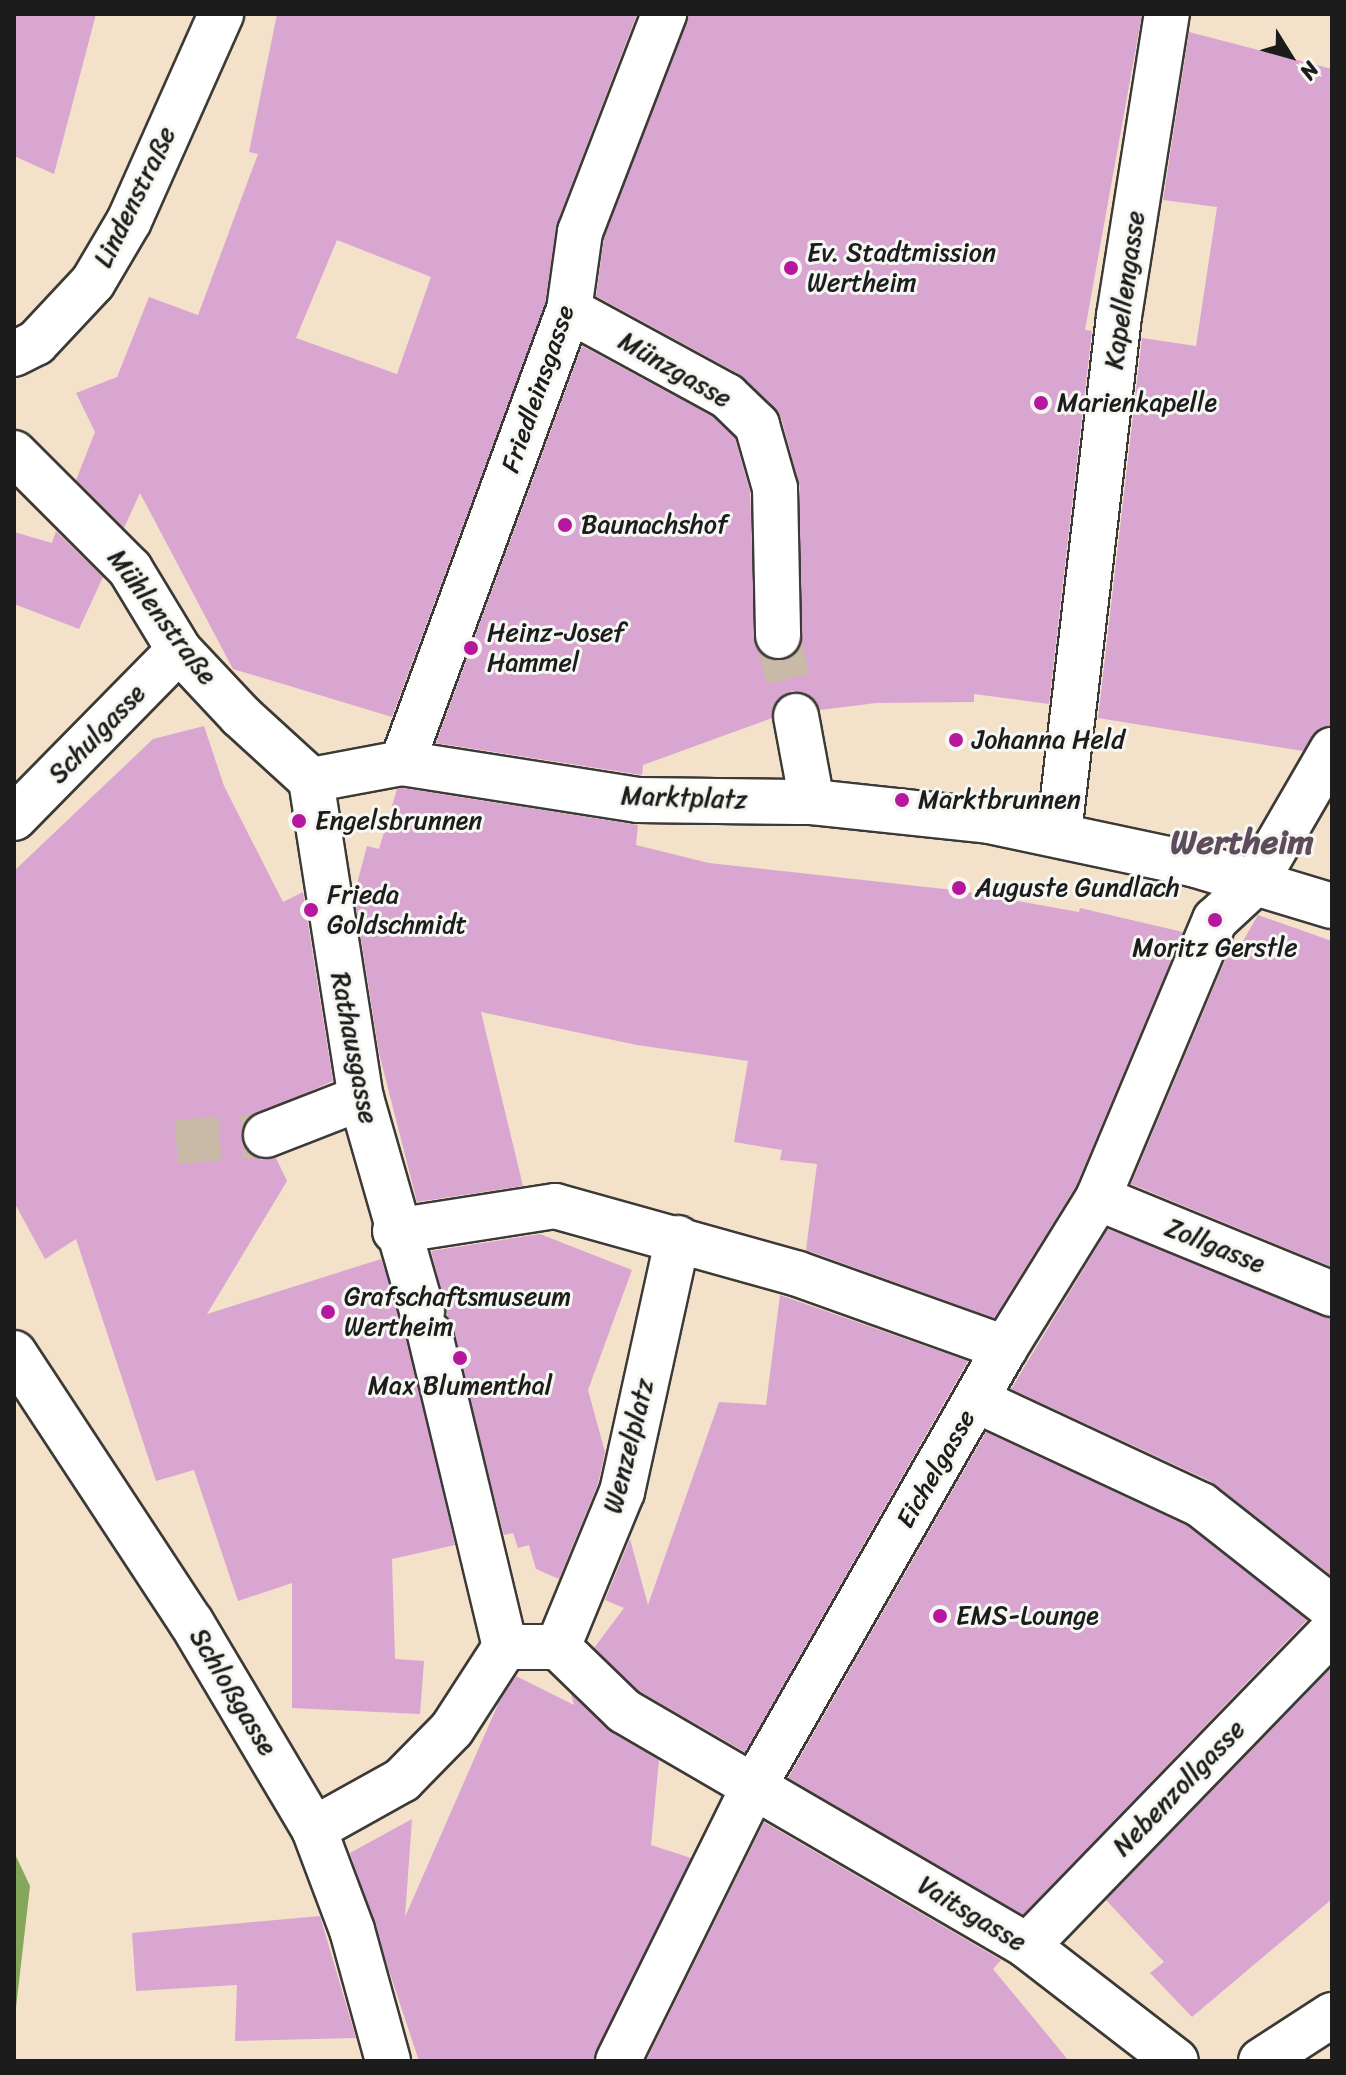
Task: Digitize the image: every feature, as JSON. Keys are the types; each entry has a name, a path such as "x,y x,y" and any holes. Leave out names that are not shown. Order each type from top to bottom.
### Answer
{"street":[{"name":"Lindenstraße","path":"14,354 36,343 93,282 129,221 221,14"},
{"name":"Friedleinsgasse","path":"402,763 569,310 580,232 664,14"},
{"name":"Kapellengasse","path":"1059,833 1119,316 1167,14"},
{"name":"Münzgasse","path":"569,310 727,396 757,425 775,488 778,636"},
{"name":"Mühlenstraße","path":"14,453 130,569 179,650 241,716 311,780"},
{"name":"Schulgasse","path":"14,818 179,650"},
{"path":"796,716 812,802"},
{"name":"Eichelgasse","path":"618,2061 753,1788 1005,1348 1098,1198 1215,920 1255,883 1332,750"},
{"name":"Marktplatz","path":"311,780 402,763 638,800 812,802 1059,833 1332,906"},
{"name":"Rathausgasse","path":"311,780 361,1098 395,1231 426,1322 505,1647"},
{"path":"266,1135 361,1098"},
{"name":"Zollgasse","path":"1098,1198 1332,1294"},
{"path":"395,1231 555,1206 678,1238 1005,1348"},
{"name":"Wenzelplatz","path":"558,1647 622,1492 678,1238"},
{"name":"Schloßgasse","path":"14,1353 191,1622 314,1829 352,1930 388,2061"},
{"path":"976,1400 1201,1505 1332,1608"},
{"name":"Nebenzollgasse","path":"1027,1946 1332,1631"},
{"path":"314,1829 402,1780 452,1729 505,1647 558,1647 624,1711 753,1788"},
{"name":"Vaitsgasse","path":"753,1788 1027,1946 1176,2061"},
{"path":"1261,2061 1332,2015"}],"green space":[{"path":"14,1852 30,1886 14,2025"}],"building":[{"path":"14,14 96,14 54,174 14,156"},
{"path":"277,14 637,14 557,223 545,304 392,717 233,669 140,493 124,528 76,480 95,432 76,393 117,377 149,297 198,315 258,154 249,152","holes":["337,240 431,277 397,374 296,338"]},
{"path":"688,14 1142,14 1085,330 1092,331 1049,704 974,694 974,702 876,703 820,710 805,693 792,691 779,698 772,718 643,765 642,775 436,743 582,346 712,416 735,438 750,492 756,648 779,661 800,647 800,488 781,417 739,374 596,296 604,238"},
{"path":"1189,32 1332,69 1332,725 1319,729 1303,751 1098,718 1142,338 1196,346 1217,207 1163,200"},
{"path":"56,531 103,577 79,629 14,604 14,532 52,543"},
{"path":"204,726 224,786 283,902 303,892 333,1081 246,1120 243,1145 261,1160 276,1158 287,1181 207,1314 381,1259 406,1330 455,1545 392,1559 395,1659 424,1661 420,1714 292,1708 292,1583 238,1601 194,1470 156,1481 76,1239 45,1259 14,1202 14,871 153,739"},
{"path":"397,789 638,825 636,845 709,863 962,891 1079,912 1080,908 1183,932 1076,1186 994,1318 806,1250 817,1164 780,1160 782,1150 734,1142 748,1061 637,1045 481,1012 523,1186 417,1202 379,1053 354,895 367,846 379,849"},
{"path":"1258,915 1332,941 1332,1267 1131,1184 1232,944 1240,946"},
{"path":"1108,1229 1332,1318 1332,1576 1212,1482 1011,1389"},
{"path":"540,1234 632,1270 588,1390 605,1452 598,1484 559,1579 536,1569 529,1545 518,1548 513,1533 504,1535 431,1251"},
{"path":"780,1295 968,1361 745,1752 639,1691 594,1648 624,1608 605,1600 630,1539 648,1605 719,1402 766,1405"},
{"path":"986,1432 1188,1526 1307,1620 1023,1915 788,1778"},
{"path":"1332,1667 1332,1899 1192,2017 1150,1973 1164,1962 1106,1900"},
{"path":"516,1676 574,1705 571,1694 611,1732 659,1760 651,1845 691,1858 593,2061 419,2061 350,1853 412,1819 405,1917 499,1702"},
{"path":"764,1822 1001,1960 993,1969 1069,2061 646,2061"},
{"path":"320,1916 356,2038 235,2041 237,1985 136,1991 132,1933"}],"tunnel":[{"path":"778,636 796,716"},
{"path":"176,1142 266,1135"}],"place":[{"name":"Ev. Stadtmission Wertheim","path":"791,268"},
{"name":"Marienkapelle","path":"1041,403"},
{"name":"Baunachshof","path":"565,525"},
{"name":"Heinz-Josef Hammel","path":"471,648"},
{"name":"Johanna Held","path":"956,740"},
{"name":"Marktbrunnen","path":"902,800"},
{"name":"Engelsbrunnen","path":"299,821"},
{"name":"Auguste Gundlach","path":"959,888"},
{"name":"Frieda Goldschmidt","path":"311,910"},
{"name":"Moritz Gerstle","path":"1215,920"},
{"name":"Grafschaftsmuseum Wertheim","path":"328,1312"},
{"name":"Max Blumenthal","path":"460,1358"},
{"name":"EMS-Lounge","path":"940,1616"}],"district":[{"name":"Wertheim","path":"1242,843"}]}
